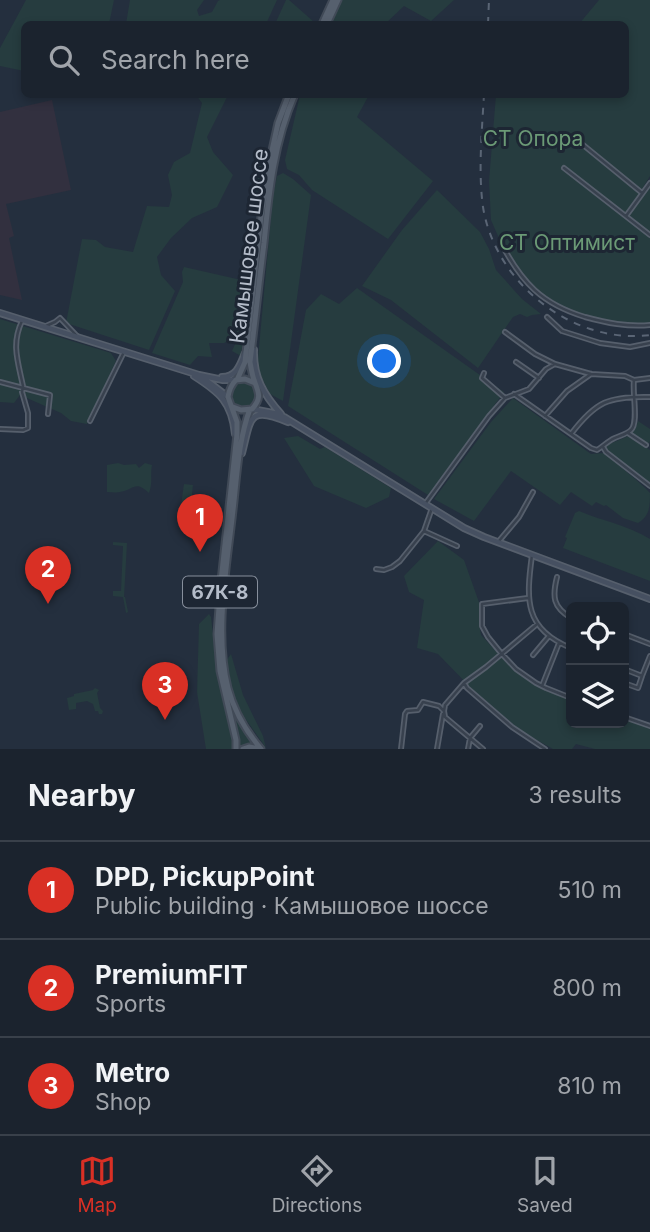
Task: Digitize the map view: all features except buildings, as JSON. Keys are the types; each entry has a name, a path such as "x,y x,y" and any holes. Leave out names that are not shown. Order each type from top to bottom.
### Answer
{"main road":[{"path":"325,21 335,0"},
{"name":"Камышовое шоссе","path":"237,380 245,362 267,175 278,123 287,98"},
{"name":"Камышовое шоссе","path":"255,383 250,362 272,166 283,123 293,98"},
{"path":"0,313 187,371 223,380 245,379 255,383 278,414"},
{"path":"253,336 254,372 265,394 284,417"},
{"path":"202,375 232,375 241,363 246,349"},
{"path":"187,371 221,396 229,406 233,417 235,453"},
{"path":"202,375 228,397 230,387 237,380"},
{"name":"67К-8","path":"259,391 258,402 251,409 243,429 223,617 223,649 227,683 234,708 261,749"},
{"name":"67К-8","path":"228,397 237,422 217,634 220,671 236,749"},
{"path":"233,407 284,417 464,528 650,599"},
{"path":"239,460 252,418 266,414 296,425"},
{"path":"243,749 261,749"}],"street":[{"path":"582,144 642,192"},
{"path":"564,168 650,235"},
{"path":"626,216 650,183"},
{"path":"502,243 520,275 559,308 624,326 650,325"},
{"path":"547,317 562,331 600,342 630,347 650,343"},
{"path":"43,327 60,318 79,338"},
{"path":"0,429 28,428 16,343 16,334 22,321"},
{"path":"505,332 535,354 555,364 591,374 625,376 634,380 650,378"},
{"path":"90,421 124,352"},
{"path":"516,362 538,378"},
{"path":"425,504 505,398 529,389 555,364"},
{"path":"484,373 482,378 505,398"},
{"path":"545,416 567,391 591,374"},
{"path":"514,394 594,450 633,428 634,380"},
{"path":"0,382 50,395 48,414"},
{"path":"571,434 599,405 633,397 650,397"},
{"path":"627,432 646,445"},
{"path":"603,447 650,486"},
{"path":"498,542 519,517 533,492"},
{"path":"376,569 384,570 400,561 424,531 432,508"},
{"path":"424,531 457,546"},
{"path":"532,555 528,598 531,612 536,625 566,646"},
{"path":"556,577 555,603 566,615"},
{"path":"528,598 482,604 482,626 488,637 516,669 542,686 566,696"},
{"path":"437,749 445,705 464,682 536,625"},
{"path":"533,655 549,636"},
{"path":"629,636 650,644"},
{"path":"542,686 559,643"},
{"path":"629,685 638,688 650,656"},
{"path":"629,671 642,676"},
{"path":"464,682 467,688 512,727 545,749"},
{"path":"401,749 405,714 418,710 424,702 439,706 444,710 445,717 483,749"},
{"path":"629,719 650,726"},
{"path":"468,749 470,738 480,726"}],"shaded area":[{"path":"52,100 71,190 6,204 14,236 9,238 22,300 0,295 0,112"}],"green space":[{"path":"26,0 114,0 110,21 21,21 21,70 0,66 0,48"},
{"path":"130,0 204,0 197,10 199,16 212,12 220,0 277,0 267,21 126,21"},
{"path":"286,0 289,0 313,21 276,21"},
{"path":"341,0 454,0 431,21 404,6 388,21 333,21"},
{"path":"599,0 650,0 650,176 632,205 650,183 650,325 624,326 559,308 520,275 491,220 489,181 496,98 629,98 629,21 582,21"},
{"path":"198,98 226,98 207,137 213,152 233,175 217,207 192,218 171,238 157,257 161,275 175,291 149,350 66,323 82,239 96,240 105,247 133,252 147,206 169,207 172,195 168,175 174,162 190,153 202,103"},
{"path":"299,98 367,98 357,117 433,181 388,239 312,190 299,175 287,169 285,160"},
{"path":"264,154 267,155 259,203 252,189 256,169"},
{"path":"283,173 311,195 283,401 270,394 257,369 273,195 277,176"},
{"path":"437,190 480,232 496,270 522,299 541,314 527,317 520,314 513,317 478,368 391,300 362,286 402,230"},
{"path":"184,267 250,282 241,356 232,351 237,335 224,343 209,343 212,357 198,356 190,365 152,353 183,282"},
{"path":"357,288 504,392 428,495 288,406 306,310 321,294 339,304"},
{"path":"0,319 111,353 116,361 87,424 71,421 61,413 20,395 14,403 0,402"},
{"path":"239,383 249,383 256,390 256,400 249,407 239,407 232,400 232,390"},
{"path":"513,398 591,454 604,453 639,482 650,493 645,517 638,523 623,518 606,505 596,502 592,506 571,492 560,505 511,471 474,521 434,499 491,422"},
{"path":"638,421 650,429 650,441 646,447 650,450 650,486 606,453 605,446 630,434"},
{"path":"298,436 320,449 325,447 391,488 389,497 366,508 314,486 284,438"},
{"path":"145,463 152,465 149,493 138,486 120,492 107,492 107,465 136,464 139,468"},
{"path":"184,484 193,485 190,513 180,512"},
{"path":"579,511 633,530 650,539 650,581 563,548 575,513"},
{"path":"438,541 464,560 481,608 481,635 523,676 545,690 566,698 566,728 629,728 629,720 650,727 650,749 595,749 576,744 572,749 553,749 521,731 471,688 438,654 417,648 424,600 409,592 404,576"},
{"path":"113,542 127,543 124,597 128,612 126,613 123,597 113,596 113,591 121,591 123,546 113,545"},
{"path":"209,614 218,678 233,731 234,749 206,749 197,692 199,624"},
{"path":"231,654 243,695 266,748 234,700 226,661"},
{"path":"95,688 99,690 97,693 102,714 95,711 93,704 87,701 76,703 76,709 69,710 67,698"},
{"path":"231,707 241,727 253,743 240,748"}],"railway":[{"path":"488,21 489,0"},
{"path":"484,98 481,165 483,207 490,235 503,260 521,284 542,303 566,319 593,330 621,335 650,335"}],"place":[{"name":"DPD, PickupPoint","path":"200,552"},
{"name":"PremiumFIT","path":"48,604"},
{"name":"Metro","path":"165,720"}],"park label":[{"name":"СТ Опора","path":"533,139"},
{"name":"СТ Оптимист","path":"567,243"}]}
